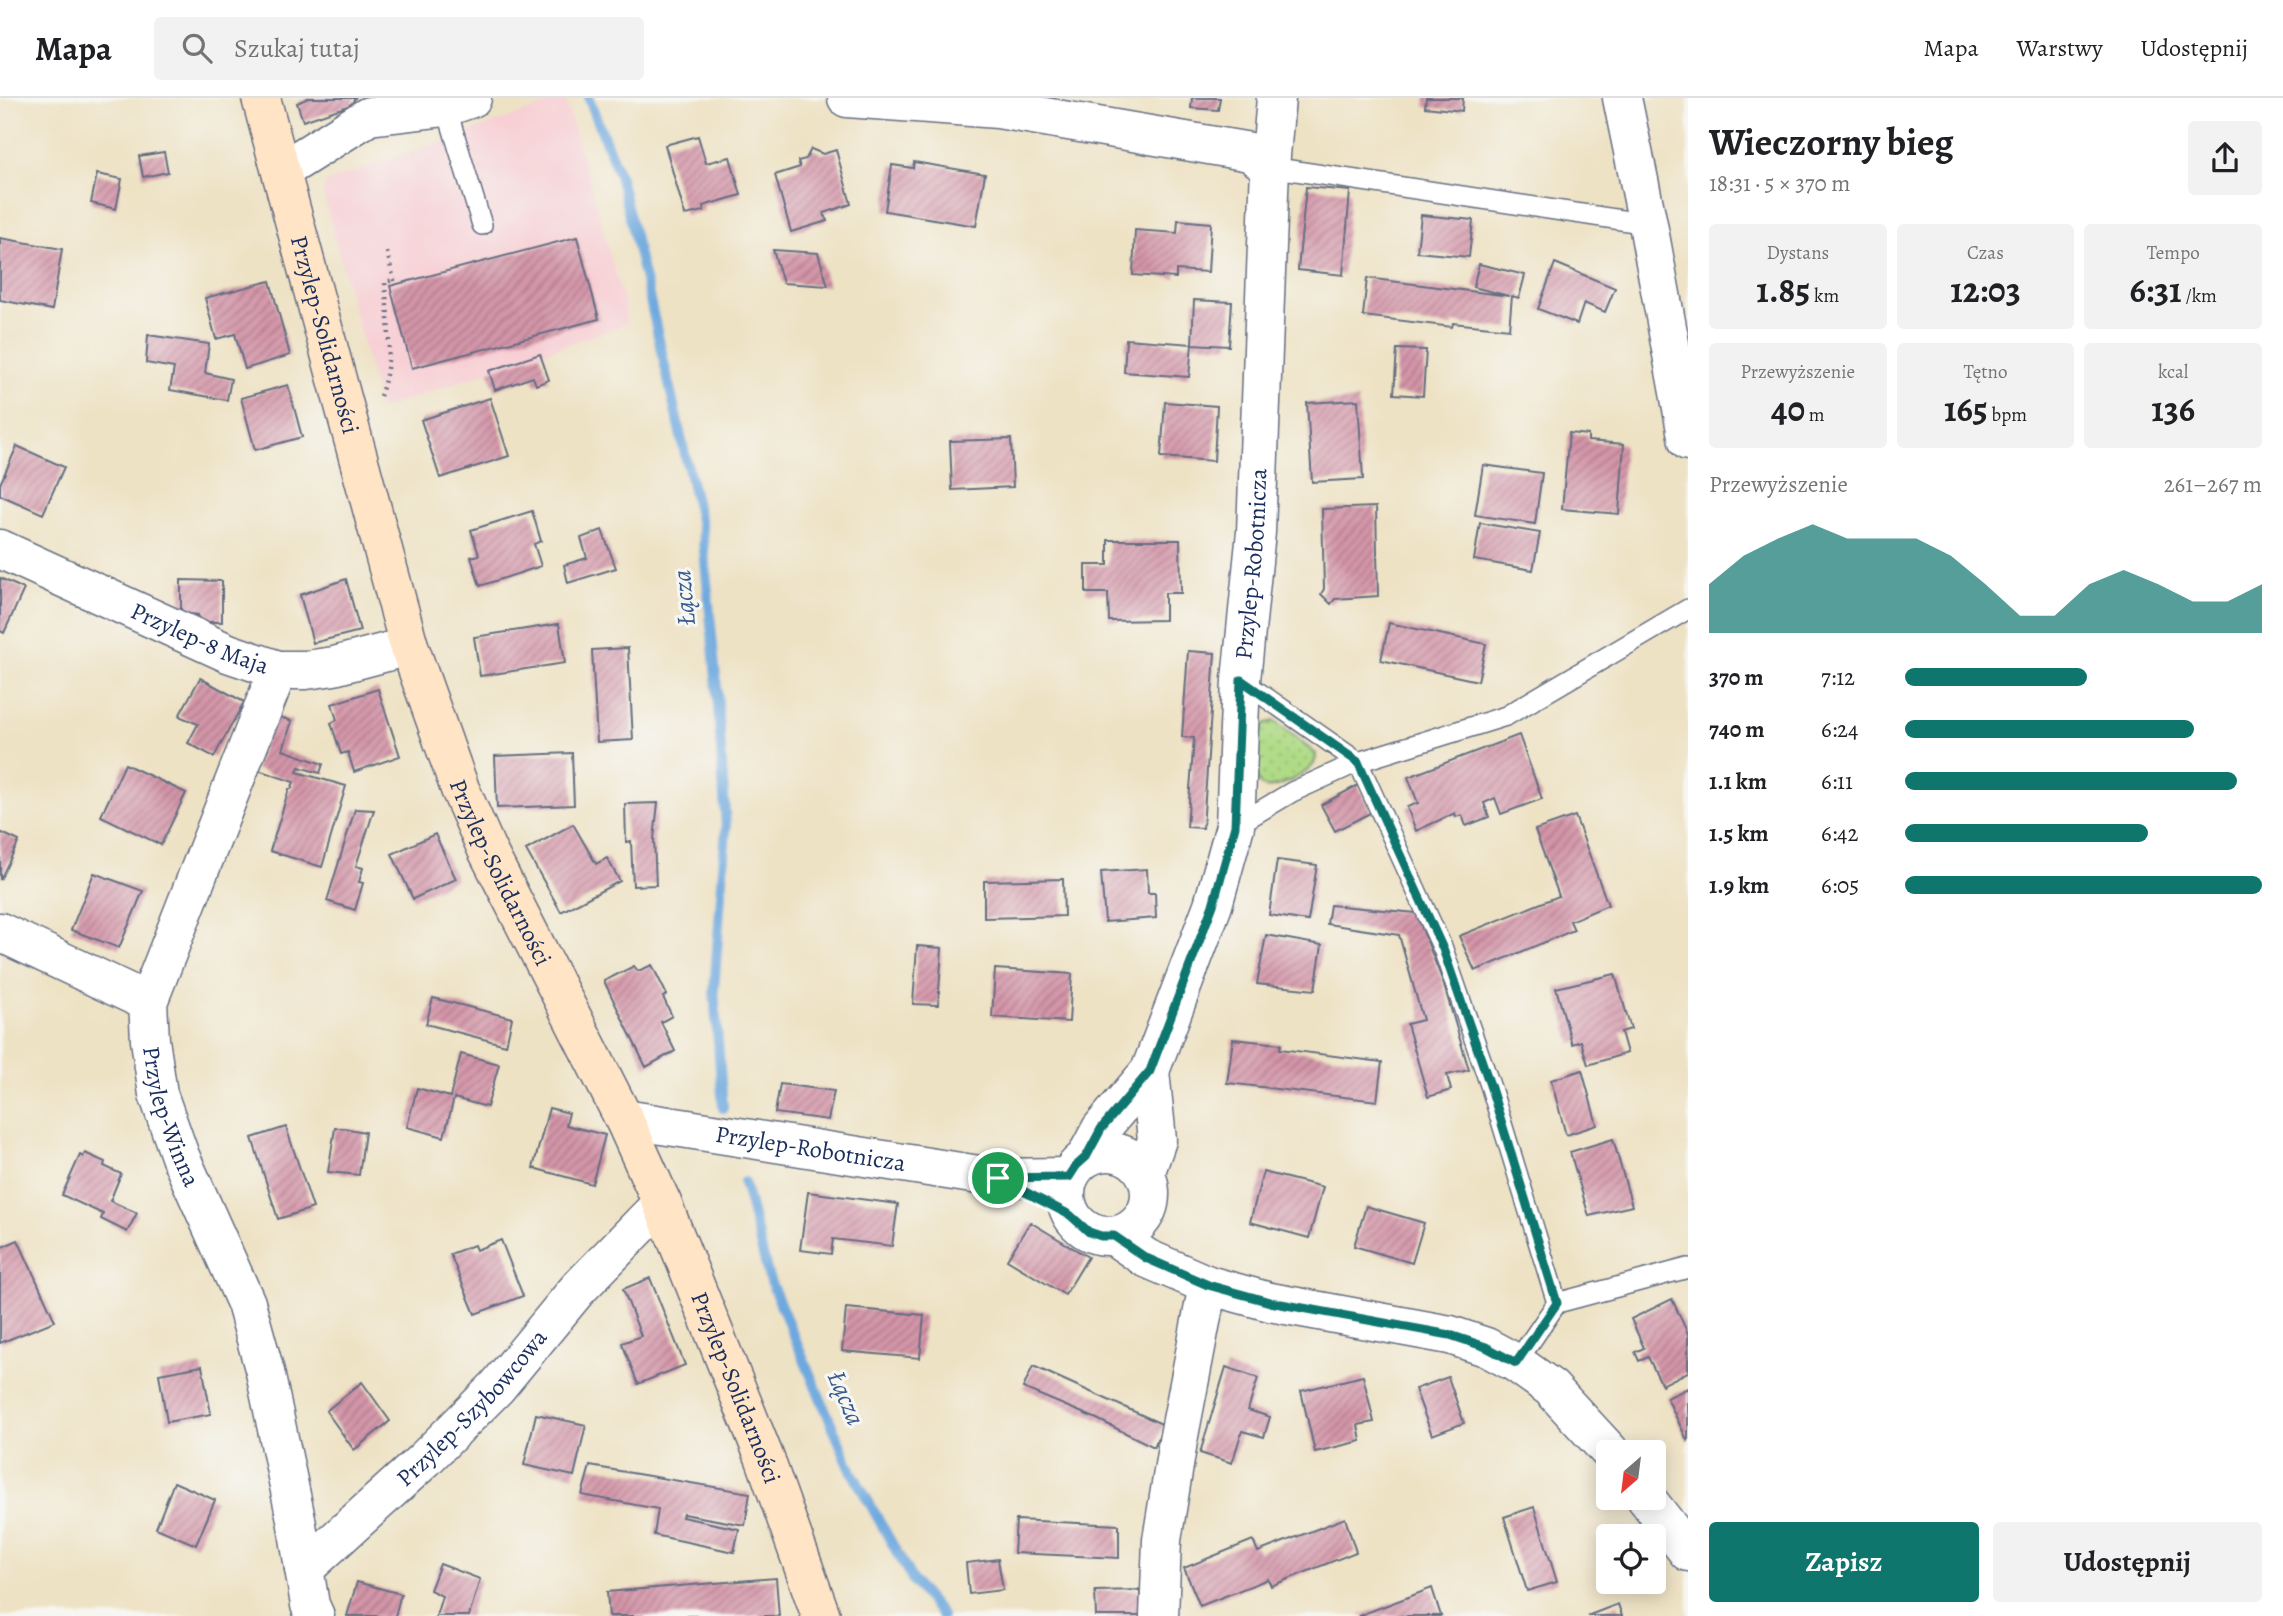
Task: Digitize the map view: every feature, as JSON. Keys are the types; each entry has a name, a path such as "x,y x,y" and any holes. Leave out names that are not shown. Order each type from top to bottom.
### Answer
{"main road":[{"name":"Przylep-Solidarności","path":"261,98 409,646 460,789 486,850 624,1119 662,1203 765,1459 821,1616"}],"street":[{"path":"847,98 1008,110 1250,152 1270,167"},
{"name":"Przylep-Robotnicza","path":"624,1119 998,1178 1077,1167 1101,1129 1150,1071 1213,905 1235,826 1241,680 1256,532 1270,167 1276,98"},
{"path":"1622,98 1688,441"},
{"path":"281,171 372,107 459,102"},
{"name":"Przylep-8 Maja","path":"0,549 228,653 278,670 334,666 409,646"},
{"name":"Przylep-Winna","path":"278,670 148,1002 150,1040 158,1094 180,1156 246,1303 265,1371 304,1569"},
{"path":"0,932 148,1002"},
{"name":"Przylep-Robotnicza","path":"1145,1174 1157,1140 1150,1071"},
{"path":"1099,1152 1126,1155 1137,1163 1145,1174 1150,1188 1149,1202 1129,1226 1101,1236 1089,1232 1070,1215 1065,1189 1077,1167 1099,1152"},
{"name":"Przylep-Robotnicza","path":"998,1178 1070,1215"},
{"name":"Przylep-Szybowcowa","path":"304,1569 424,1460 497,1387 577,1290 662,1203"},
{"path":"1129,1226 1146,1258 1208,1285 1270,1302 1450,1335 1486,1347 1516,1363 1551,1388 1599,1440"},
{"path":"1159,1616 1162,1540 1208,1285"},
{"path":"1655,1510 1688,1552"},
{"path":"304,1569 310,1605 315,1616"}],"lane":[{"path":"459,102 482,225"},
{"path":"1270,167 1648,224"},
{"path":"1235,826 1292,792 1358,762 1506,716 1688,608"},
{"path":"1241,680 1358,762 1443,949 1491,1088 1557,1303"},
{"path":"1516,1363 1557,1303 1688,1268"}],"path":[{"path":"378,399 386,380 390,346 385,282 395,282 387,252"}],"shaded area":[{"path":"565,98 625,306 626,324 380,409 323,194 326,182"}],"green space":[{"path":"1274,721 1316,754 1316,757 1313,765 1296,778 1280,785 1266,787 1261,785 1256,774 1257,731 1264,724"}],"building":[{"path":"308,98 355,98 351,105 303,121 297,103"},
{"path":"1192,98 1220,98 1218,110 1191,108"},
{"path":"1426,98 1463,98 1462,111 1425,107"},
{"path":"698,136 706,163 730,157 741,195 703,206 704,211 685,215 665,145"},
{"path":"811,149 823,154 836,150 851,204 824,213 827,221 791,232 775,175 800,167 798,161 806,159"},
{"path":"164,152 168,172 143,177 139,156"},
{"path":"914,162 985,174 976,226 885,211 892,165 913,168"},
{"path":"97,174 122,179 116,209 91,203"},
{"path":"1306,187 1350,191 1343,275 1298,270"},
{"path":"1421,215 1473,220 1469,257 1417,252"},
{"path":"1178,220 1211,223 1208,272 1176,270 1176,278 1133,275 1135,230 1177,233"},
{"path":"577,237 599,319 412,368 390,286"},
{"path":"0,238 62,249 52,310 0,300"},
{"path":"773,250 818,253 828,286 783,283"},
{"path":"1555,263 1615,288 1605,312 1584,303 1577,324 1538,309"},
{"path":"1479,264 1525,275 1519,298 1512,296 1509,329 1453,323 1452,327 1363,316 1367,278 1509,296 1473,287"},
{"path":"270,281 290,355 245,369 235,334 216,339 205,298"},
{"path":"1194,300 1232,302 1229,346 1192,344"},
{"path":"148,335 209,344 205,373 231,379 227,400 170,390 174,368 146,363"},
{"path":"1126,339 1192,344 1189,377 1124,372"},
{"path":"1397,349 1426,350 1423,396 1394,394"},
{"path":"540,354 549,380 536,385 533,377 495,390 489,371"},
{"path":"288,385 302,437 255,450 241,398"},
{"path":"490,398 509,456 440,478 421,420"},
{"path":"1358,400 1363,479 1312,482 1307,403"},
{"path":"1165,402 1217,406 1214,461 1161,457"},
{"path":"1569,433 1588,435 1588,441 1624,444 1619,514 1562,509"},
{"path":"1011,439 1013,487 952,490 950,441"},
{"path":"17,446 64,467 43,514 0,495 0,484"},
{"path":"1483,465 1542,473 1535,524 1475,515"},
{"path":"1376,507 1378,596 1335,599 1331,604 1321,594 1324,589 1322,509"},
{"path":"532,511 541,541 534,544 541,566 480,586 471,557 479,555 471,530"},
{"path":"1480,523 1540,533 1533,570 1474,560"},
{"path":"602,530 616,568 568,583 564,565 587,558 581,538"},
{"path":"1108,540 1180,540 1181,593 1165,593 1165,620 1109,621 1108,593 1086,593 1086,565 1108,565"},
{"path":"0,578 24,589 4,633 0,631"},
{"path":"346,579 360,631 313,643 300,595"},
{"path":"181,580 222,581 222,622 198,622 198,615 181,613"},
{"path":"1389,623 1486,644 1478,681 1381,660"},
{"path":"559,624 565,663 480,676 474,637"},
{"path":"628,648 633,740 597,742 592,650"},
{"path":"1188,651 1215,653 1203,828 1187,827 1194,738 1182,737"},
{"path":"200,678 244,702 214,757 188,743 198,724 179,716"},
{"path":"378,689 400,756 354,772 348,752 341,754 331,723 337,720 332,704"},
{"path":"274,715 292,721 283,750 323,764 320,773 299,767 297,772 346,786 322,867 270,851 289,789 294,782 255,769"},
{"path":"1519,735 1542,799 1501,814 1495,798 1484,803 1489,817 1466,826 1462,815 1456,817 1455,813 1416,831 1407,807 1418,803 1408,777"},
{"path":"572,753 574,805 497,808 495,756"},
{"path":"125,764 186,793 161,845 101,816"},
{"path":"1358,785 1372,812 1335,831 1321,805"},
{"path":"658,803 654,839 656,885 633,886 631,841 626,842 625,804"},
{"path":"355,809 374,810 356,866 363,868 359,882 363,883 355,910 327,901"},
{"path":"1575,816 1608,905 1570,921 1574,930 1475,971 1459,936 1559,896 1535,830"},
{"path":"573,824 596,864 607,858 620,881 561,912 526,850"},
{"path":"0,832 19,841 0,880"},
{"path":"435,834 456,879 413,899 392,854"},
{"path":"1277,860 1317,865 1308,921 1269,915"},
{"path":"1147,869 1148,893 1155,893 1156,918 1105,922 1101,872"},
{"path":"94,873 143,891 119,948 71,930"},
{"path":"1063,879 1064,916 984,918 984,881"},
{"path":"1330,905 1416,913 1443,982 1469,1070 1447,1075 1451,1090 1428,1097 1407,1024 1423,1020 1399,935 1327,924"},
{"path":"1266,935 1322,945 1315,990 1257,984"},
{"path":"917,946 942,948 938,1005 913,1004"},
{"path":"652,965 667,995 663,997 672,1016 661,1022 675,1051 646,1067 604,981 634,966 638,971"},
{"path":"995,969 1072,974 1069,1022 992,1017"},
{"path":"1615,974 1631,1029 1621,1032 1627,1053 1588,1065 1581,1041 1572,1044 1556,988"},
{"path":"433,998 512,1018 506,1045 426,1024"},
{"path":"1233,1039 1281,1044 1280,1049 1382,1062 1377,1101 1227,1083"},
{"path":"461,1054 499,1064 487,1107 454,1098 444,1137 407,1127 417,1088 450,1097"},
{"path":"1582,1070 1597,1125 1566,1135 1551,1080"},
{"path":"780,1084 834,1091 828,1120 775,1113"},
{"path":"549,1108 569,1113 566,1125 605,1135 592,1184 533,1168"},
{"path":"286,1127 313,1208 278,1219 252,1138"},
{"path":"335,1128 365,1132 359,1175 328,1172"},
{"path":"1613,1139 1632,1206 1589,1216 1570,1152"},
{"path":"85,1153 105,1162 104,1166 121,1174 110,1201 137,1213 127,1232 101,1219 103,1214 62,1195 80,1155 83,1157"},
{"path":"1263,1172 1323,1187 1309,1238 1250,1222"},
{"path":"808,1192 898,1204 892,1246 833,1239 831,1254 800,1250"},
{"path":"1366,1206 1424,1223 1412,1263 1354,1246"},
{"path":"1030,1222 1088,1257 1065,1295 1007,1260"},
{"path":"18,1240 55,1321 0,1343 0,1248"},
{"path":"501,1240 523,1296 475,1314 450,1254 474,1245 476,1250"},
{"path":"650,1278 685,1365 638,1384 622,1343 641,1336 623,1289"},
{"path":"1672,1299 1688,1334 1688,1372 1662,1385 1648,1357 1639,1361 1635,1352 1644,1348 1631,1319"},
{"path":"846,1308 924,1315 920,1358 842,1351"},
{"path":"202,1366 211,1414 167,1422 159,1374"},
{"path":"1033,1366 1164,1425 1154,1447 1097,1419 1023,1388"},
{"path":"1226,1367 1258,1378 1248,1410 1270,1417 1264,1437 1242,1431 1232,1463 1200,1453"},
{"path":"1363,1376 1374,1422 1358,1425 1361,1441 1315,1452 1301,1391"},
{"path":"1448,1377 1464,1423 1432,1435 1415,1389"},
{"path":"362,1382 390,1421 354,1450 326,1411"},
{"path":"1688,1388 1688,1442 1667,1398"},
{"path":"536,1414 586,1425 574,1476 524,1465"},
{"path":"590,1466 750,1493 745,1525 683,1514 682,1517 739,1529 734,1552 654,1535 658,1509 582,1495"},
{"path":"174,1482 215,1500 196,1545 156,1528"},
{"path":"1534,1507 1557,1582 1527,1591 1504,1517"},
{"path":"1345,1518 1356,1552 1271,1586 1268,1579 1200,1606 1184,1568 1253,1540 1258,1552"},
{"path":"1016,1520 1119,1525 1119,1558 1014,1553"},
{"path":"998,1559 1003,1590 969,1594 966,1563"},
{"path":"440,1564 480,1579 469,1616 436,1616 442,1596 430,1590"},
{"path":"776,1578 779,1616 609,1616 607,1592"},
{"path":"357,1582 401,1594 395,1616 347,1616"},
{"path":"1432,1588 1441,1616 1358,1616"},
{"path":"1140,1590 1140,1616 1096,1616 1095,1591"},
{"path":"1618,1604 1622,1616 1587,1616"}],"waterway":[{"name":"Łącza","path":"589,99 620,178 702,529 717,689 726,828 714,990 723,1108"},
{"name":"Łącza","path":"744,1182 769,1278 852,1472 913,1581 942,1616"}],"route":[{"path":"1241,680 1358,762 1443,949 1491,1088 1557,1303 1516,1363 1486,1347 1450,1335 1270,1302 1208,1285 1146,1258 1114,1236 1089,1232 1070,1215 998,1178 1069,1177 1086,1157 1101,1129 1150,1071 1213,905 1235,826 1241,680"}]}
